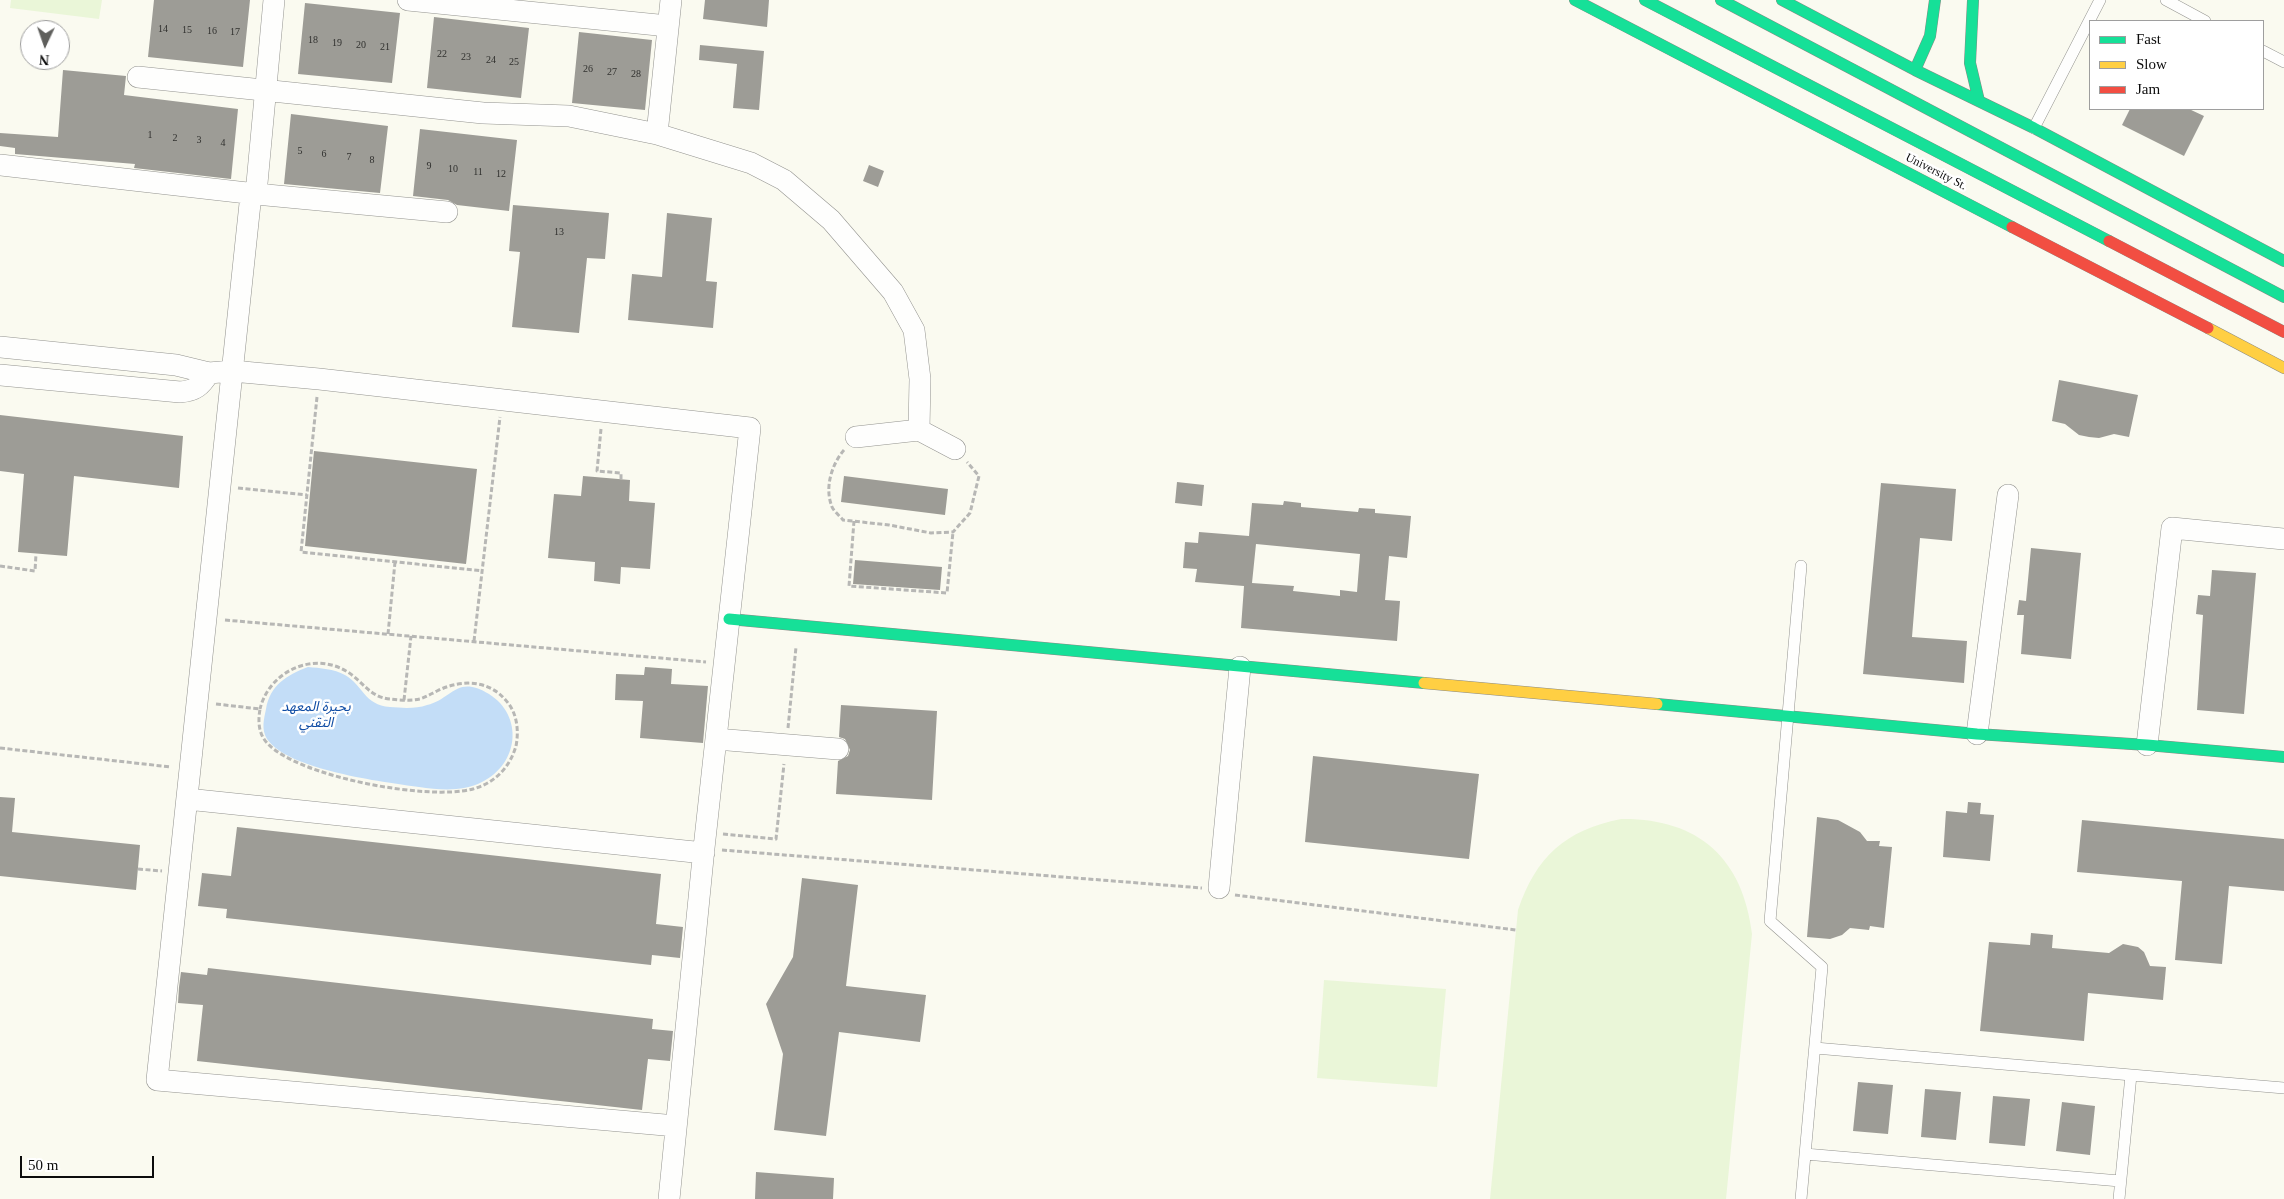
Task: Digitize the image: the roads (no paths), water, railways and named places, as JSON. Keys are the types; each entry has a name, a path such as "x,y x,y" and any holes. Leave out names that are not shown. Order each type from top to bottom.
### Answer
{"street":[{"path":"274,0 232,371 157,1080 676,1126"},
{"path":"408,0 668,26"},
{"path":"657,134 671,0"},
{"name":"University St.","path":"1575,0 2284,368"},
{"path":"1646,0 2284,332"},
{"path":"1720,0 2284,297"},
{"path":"1782,0 1915,70 2034,128 2284,261"},
{"path":"1915,70 1938,27 1935,0"},
{"path":"1973,0 1966,31 1970,63 1979,101"},
{"path":"138,77 483,114 569,116 657,134 751,163 784,180 831,220 893,292 914,330 920,379 919,430"},
{"path":"0,166 253,194 447,212"},
{"path":"0,347 184,366 209,373 232,371 319,379 750,428 668,1198"},
{"path":"0,375 180,392 194,390 199,387 209,373"},
{"path":"856,437 919,430 955,449"},
{"path":"1977,734 2008,495"},
{"path":"2147,745 2172,528 2284,539"},
{"path":"729,619 1977,734 2284,755"},
{"path":"1219,888 1240,667"},
{"path":"716,739 838,749"},
{"path":"187,799 705,845"}],"lane":[{"path":"2090,20 2100,0"},
{"path":"2166,0 2203,20"},
{"path":"2034,128 2089,21"},
{"path":"2264,52 2284,62"},
{"path":"1801,566 1770,921 1822,968 1801,1199"},
{"path":"1815,1048 2284,1088"},
{"path":"2119,1199 2131,1075"},
{"path":"1806,1154 2120,1181"}],"water":[{"name":"بحيرة المعهد التقني","path":"308,667 322,668 341,673 351,679 369,699 375,703 390,707 409,708 423,706 436,702 462,687 478,688 500,703 508,714 512,727 510,752 504,764 494,774 475,785 459,789 427,788 361,778 337,773 295,759 278,750 267,739 264,732 264,720 271,693 287,677"}]}
